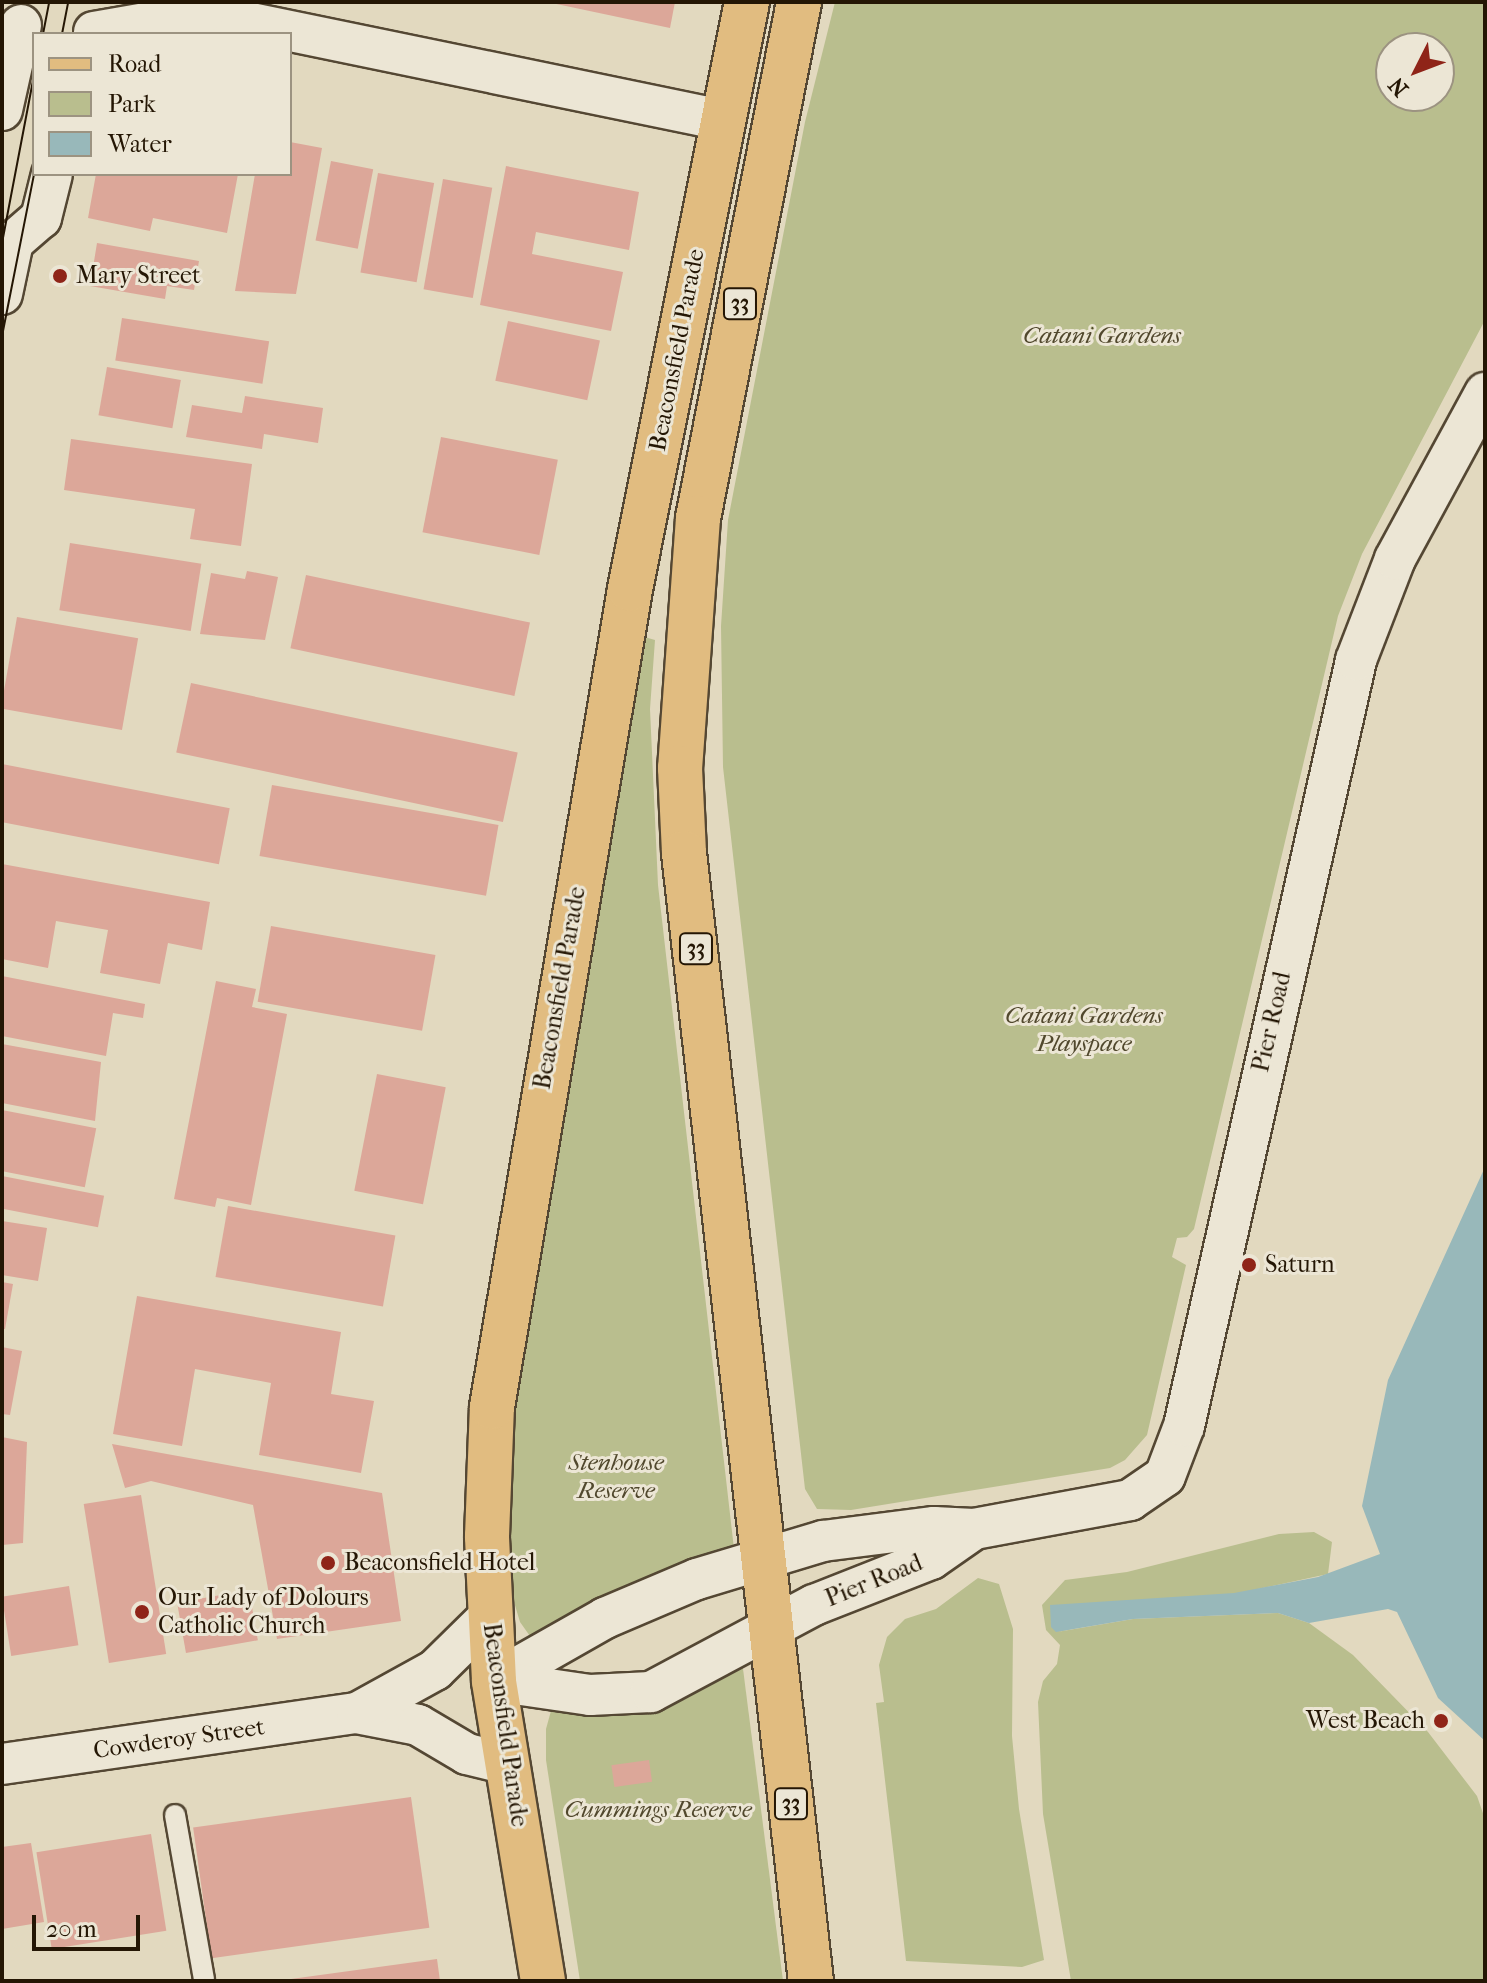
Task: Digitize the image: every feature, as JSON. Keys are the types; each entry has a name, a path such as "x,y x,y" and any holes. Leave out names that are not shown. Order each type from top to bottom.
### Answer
{"main road":[{"name":"Beaconsfield Parade","path":"543,1981 494,1681 487,1482 501,1342 630,589 747,2"},
{"name":"33","path":"799,2 698,518 680,768 684,853 811,1981"}],"street":[{"path":"100,23 193,8 722,120"},
{"path":"2,110 16,17"},
{"path":"2,294 7,232 41,218 52,176"},
{"name":"Pier Road","path":"763,1559 823,1541 934,1527 974,1529 1130,1500 1154,1488 1173,1462 1356,660 1395,559 1485,393"},
{"name":"Pier Road","path":"771,1628 931,1559 974,1529"},
{"path":"494,1681 642,1601 763,1559"},
{"name":"Cowderoy Street","path":"357,1713 435,1670 490,1616"},
{"path":"494,1681 590,1695 639,1695 703,1668 771,1628"},
{"name":"Cowderoy Street","path":"2,1764 357,1713 418,1725 467,1754 508,1764"}],"lane":[{"path":"175,1815 204,1979"}],"green space":[{"name":"Catani Gardens","path":"835,2 1485,2 1485,320 1362,554 1338,616 1194,1229 1187,1237 1177,1238 1172,1257 1186,1265 1147,1435 1125,1460 1110,1468 851,1510 817,1509 805,1489 723,767 721,626 728,520 805,122"},
{"name":"Stenhouse Reserve","path":"641,636 655,640 650,709 658,885 734,1549 537,1646 520,1622 511,1592 507,1524 515,1378"},
{"path":"1314,1532 1332,1542 1328,1574 1057,1632 1133,1619 1278,1613 1309,1623 1353,1655 1428,1732 1477,1796 1485,1819 1485,1981 1071,1981 1043,1814 1038,1702 1043,1681 1057,1664 1060,1645 1046,1630 1042,1605 1065,1580 1127,1572 1279,1534"},
{"path":"978,1578 999,1584 1013,1629 1012,1736 1019,1809 1044,1960 1022,1967 906,1961 876,1703 884,1702 879,1665 887,1637 905,1619 936,1609"},
{"name":"Cummings Reserve","path":"742,1661 783,1981 580,1981 546,1760 546,1729 554,1700"}],"water":[{"path":"1485,1167 1485,1741 1438,1698 1397,1612 1388,1609 1309,1623 1278,1613 1133,1619 1056,1632 1051,1627 1050,1605 1234,1593 1318,1577 1380,1554 1362,1506 1388,1380"}],"building":[{"path":"547,2 675,2 670,28"},
{"path":"292,142 322,148 296,294 235,291 255,176 292,176"},
{"path":"331,161 373,169 358,249 316,241"},
{"path":"506,166 639,192 629,250 536,232 532,254 623,272 611,331 480,305"},
{"path":"378,173 434,183 417,282 360,272"},
{"path":"96,176 238,176 227,233 153,218 150,231 88,218"},
{"path":"443,179 492,188 473,298 424,289"},
{"path":"97,243 199,261 194,290 167,286 165,299 90,286"},
{"path":"122,318 269,341 262,384 115,360"},
{"path":"508,321 600,341 587,400 495,381"},
{"path":"107,367 181,380 172,428 98,415"},
{"path":"245,396 323,408 318,443 264,434 262,449 186,437 192,405 242,413"},
{"path":"441,437 558,460 539,555 422,532"},
{"path":"71,439 252,464 241,546 190,539 195,509 64,490"},
{"path":"70,543 201,564 191,631 59,610"},
{"path":"247,571 278,577 265,640 200,634 211,573 245,579"},
{"path":"306,575 530,623 514,696 290,648"},
{"path":"17,617 138,638 122,730 2,709"},
{"path":"191,683 518,752 503,822 176,752"},
{"path":"2,764 230,808 219,864 2,822"},
{"path":"272,785 499,825 486,896 259,856"},
{"path":"2,864 210,902 202,950 168,943 160,984 100,973 108,930 56,921 48,968 2,959"},
{"path":"271,926 435,955 422,1031 258,1002"},
{"path":"2,976 145,1004 143,1018 113,1013 106,1056 2,1036"},
{"path":"216,981 256,989 252,1007 287,1014 251,1205 217,1198 215,1207 174,1199"},
{"path":"2,1044 101,1062 95,1121 2,1103"},
{"path":"377,1074 446,1087 423,1204 354,1191"},
{"path":"2,1110 96,1128 85,1187 2,1171"},
{"path":"2,1176 104,1196 98,1227 2,1209"},
{"path":"228,1206 395,1236 383,1306 215,1277"},
{"path":"2,1221 47,1228 38,1281 2,1275"},
{"path":"2,1282 13,1284 5,1329 2,1329"},
{"path":"137,1296 341,1332 331,1394 374,1401 361,1473 259,1455 271,1383 195,1369 182,1446 113,1434"},
{"path":"2,1347 22,1351 10,1415 2,1414"},
{"path":"2,1437 27,1442 23,1543 2,1545"},
{"name":"Beaconsfield Hotel","path":"112,1444 382,1493 401,1621 277,1639 253,1505 151,1481 125,1488"},
{"path":"141,1495 166,1654 109,1663 84,1504"},
{"path":"69,1586 78,1645 11,1656 2,1597"},
{"path":"249,1590 258,1640 186,1653 177,1603"},
{"path":"649,1760 652,1782 614,1787 611,1765"},
{"path":"411,1797 429,1928 212,1958 193,1828"},
{"path":"151,1834 166,1931 52,1949 36,1852"},
{"path":"31,1843 44,1922 2,1929 2,1847"},
{"path":"437,1959 440,1981 291,1981 291,1979"}],"tram line":[{"path":"43,32 49,2"},
{"path":"62,32 68,2"},
{"path":"2,243 32,86"},
{"path":"2,336 34,176"}],"place":[{"name":"Mary Street","path":"60,276"},
{"name":"Saturn","path":"1249,1265"},
{"name":"Beaconsfield Hotel","path":"328,1563"},
{"name":"Our Lady of Dolours Catholic Church","path":"142,1612"},
{"name":"West Beach","path":"1441,1721"}],"park label":[{"name":"Catani Gardens Playspace","path":"1084,1030"}]}
